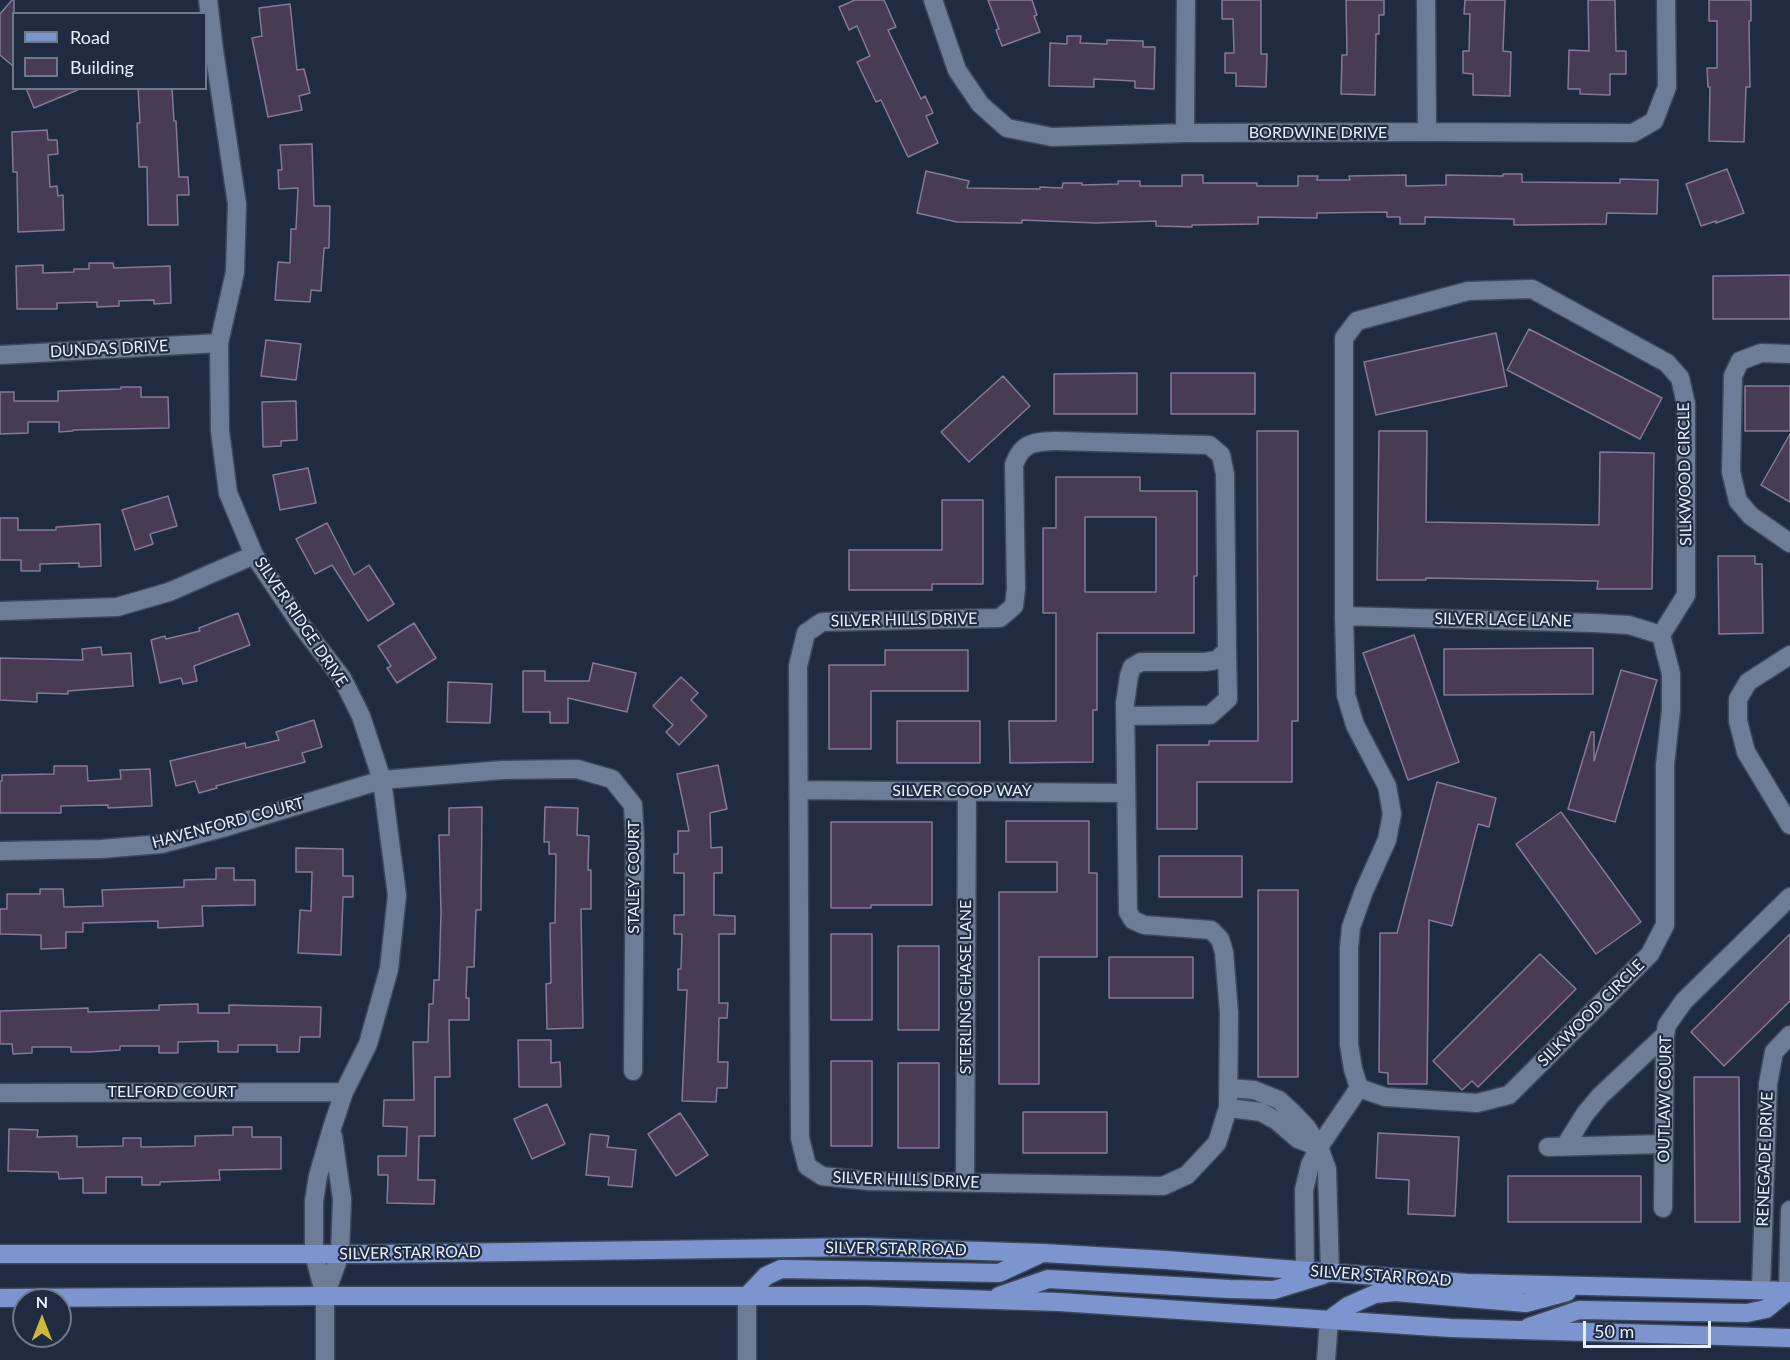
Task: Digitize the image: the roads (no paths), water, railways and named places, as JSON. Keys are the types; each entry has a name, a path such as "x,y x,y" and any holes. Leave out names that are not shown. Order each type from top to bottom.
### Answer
{"main road":[{"name":"SILVER STAR ROAD","path":"0,1254 340,1254 862,1247 1166,1260 1467,1283 1789,1291"},
{"path":"747,1296 766,1276 781,1269 999,1273 1043,1253"},
{"path":"989,1300 1048,1279 1274,1290 1330,1273"},
{"path":"1329,1320 1348,1306 1375,1294 1395,1292 1526,1303 1586,1287"},
{"path":"1519,1330 1579,1310 1747,1312 1766,1309 1789,1291"},
{"path":"0,1298 867,1296 1059,1302 1451,1328 1790,1338"}],"street":[{"name":"SILVER RIDGE DRIVE","path":"208,0 213,51 237,204 235,272 219,342 220,431 228,493 254,555 301,625 342,678 361,716 382,780 397,895 389,969 368,1044 344,1092 318,1176 314,1201 314,1254 325,1296"},
{"name":"BORDWINE DRIVE","path":"933,0 957,70 980,104 1008,128 1052,137 1427,132 1633,134 1654,121 1667,87 1666,0"},
{"path":"1185,134 1186,0"},
{"path":"1426,0 1427,132"},
{"name":"SILKWOOD CIRCLE","path":"1533,289 1667,363 1680,378 1686,404 1686,595 1661,635 1671,674 1671,710 1665,765 1665,925 1650,954 1509,1095 1477,1103 1385,1097 1359,1089 1349,1044 1351,927 1387,840 1392,814 1387,786 1355,725 1346,695 1344,338 1357,321 1468,291 1533,289"},
{"name":"DUNDAS DRIVE","path":"0,355 219,342"},
{"path":"1790,354 1761,353 1740,361 1733,376 1731,472 1738,501 1751,516 1790,543"},
{"name":"SILVER HILLS DRIVE","path":"1036,442 1209,446 1221,455 1225,474 1227,650 1217,660 1205,662 1141,662 1132,667 1128,676 1125,703 1128,912 1134,920 1144,925 1211,930 1220,939 1224,952 1229,1013 1229,1088 1228,1108 1217,1143 1187,1174 1163,1186 869,1181 822,1176 807,1166 800,1138 798,666 806,633 822,622 1000,618 1014,606 1016,589 1014,465 1020,451 1026,446 1036,442"},
{"path":"0,612 117,608 169,592 254,555"},
{"name":"SILVER LACE LANE","path":"1344,616 1629,625 1661,635"},
{"path":"1125,716 1210,715 1228,699 1227,650"},
{"path":"1790,654 1748,682 1738,699 1738,721 1746,752 1790,825"},
{"name":"STALEY COURT","path":"382,780 512,770 577,769 612,779 633,805 635,841 633,1071"},
{"name":"HAVENFORD COURT","path":"0,851 101,849 161,844 382,780"},
{"name":"SILVER COOP WAY","path":"799,790 1126,792"},
{"name":"STERLING CHASE LANE","path":"965,1183 967,791"},
{"name":"OUTLAW COURT","path":"1663,1208 1667,1025 1684,1001 1790,897"},
{"path":"1663,1144 1557,1146 1593,1105 1665,1035"},
{"name":"RENEGADE DRIVE","path":"1761,1290 1768,1084 1774,1052 1790,1035"},
{"path":"1229,1088 1254,1090 1279,1100 1307,1128 1318,1148 1327,1169 1330,1273"},
{"path":"1305,1270 1304,1190 1310,1165 1318,1148 1359,1089"},
{"name":"TELFORD COURT","path":"0,1093 344,1092"},
{"path":"1228,1108 1260,1112 1277,1121 1298,1139 1318,1148"},
{"name":"SILVER RIDGE DRIVE","path":"325,1296 340,1254 342,1199 332,1128"},
{"name":"RENEGADE DRIVE","path":"1789,1291 1790,1210"},
{"path":"325,1296 325,1360"},
{"path":"747,1296 747,1360"},
{"path":"1326,1360 1329,1320"}]}
